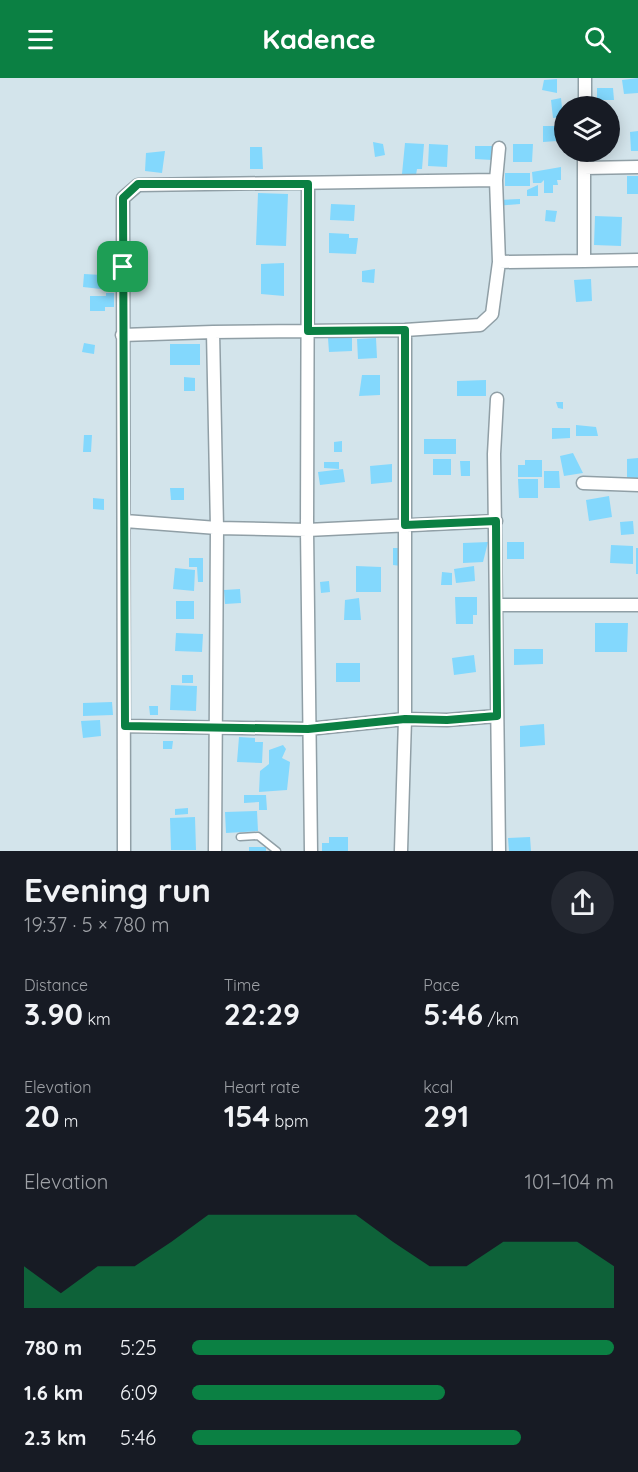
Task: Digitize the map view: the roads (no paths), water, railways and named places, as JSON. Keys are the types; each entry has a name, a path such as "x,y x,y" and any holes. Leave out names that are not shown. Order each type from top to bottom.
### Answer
{"street":[{"path":"585,78 585,96"},
{"path":"122,335 405,330 480,325 492,314 498,262 496,180 499,148"},
{"path":"584,162 584,261"},
{"path":"584,168 638,167"},
{"path":"124,851 123,198 138,184 308,184 496,180"},
{"path":"308,184 307,530 311,851"},
{"path":"498,262 638,260"},
{"path":"401,851 405,719 405,330"},
{"path":"213,332 217,528 215,851"},
{"path":"497,399 497,716 500,851"},
{"path":"583,483 638,485"},
{"path":"125,521 217,528 307,530 496,521"},
{"path":"498,605 638,605"},
{"path":"125,726 308,729 405,719 447,720 497,716"}],"lane":[{"path":"240,837 258,836 277,851"}]}
